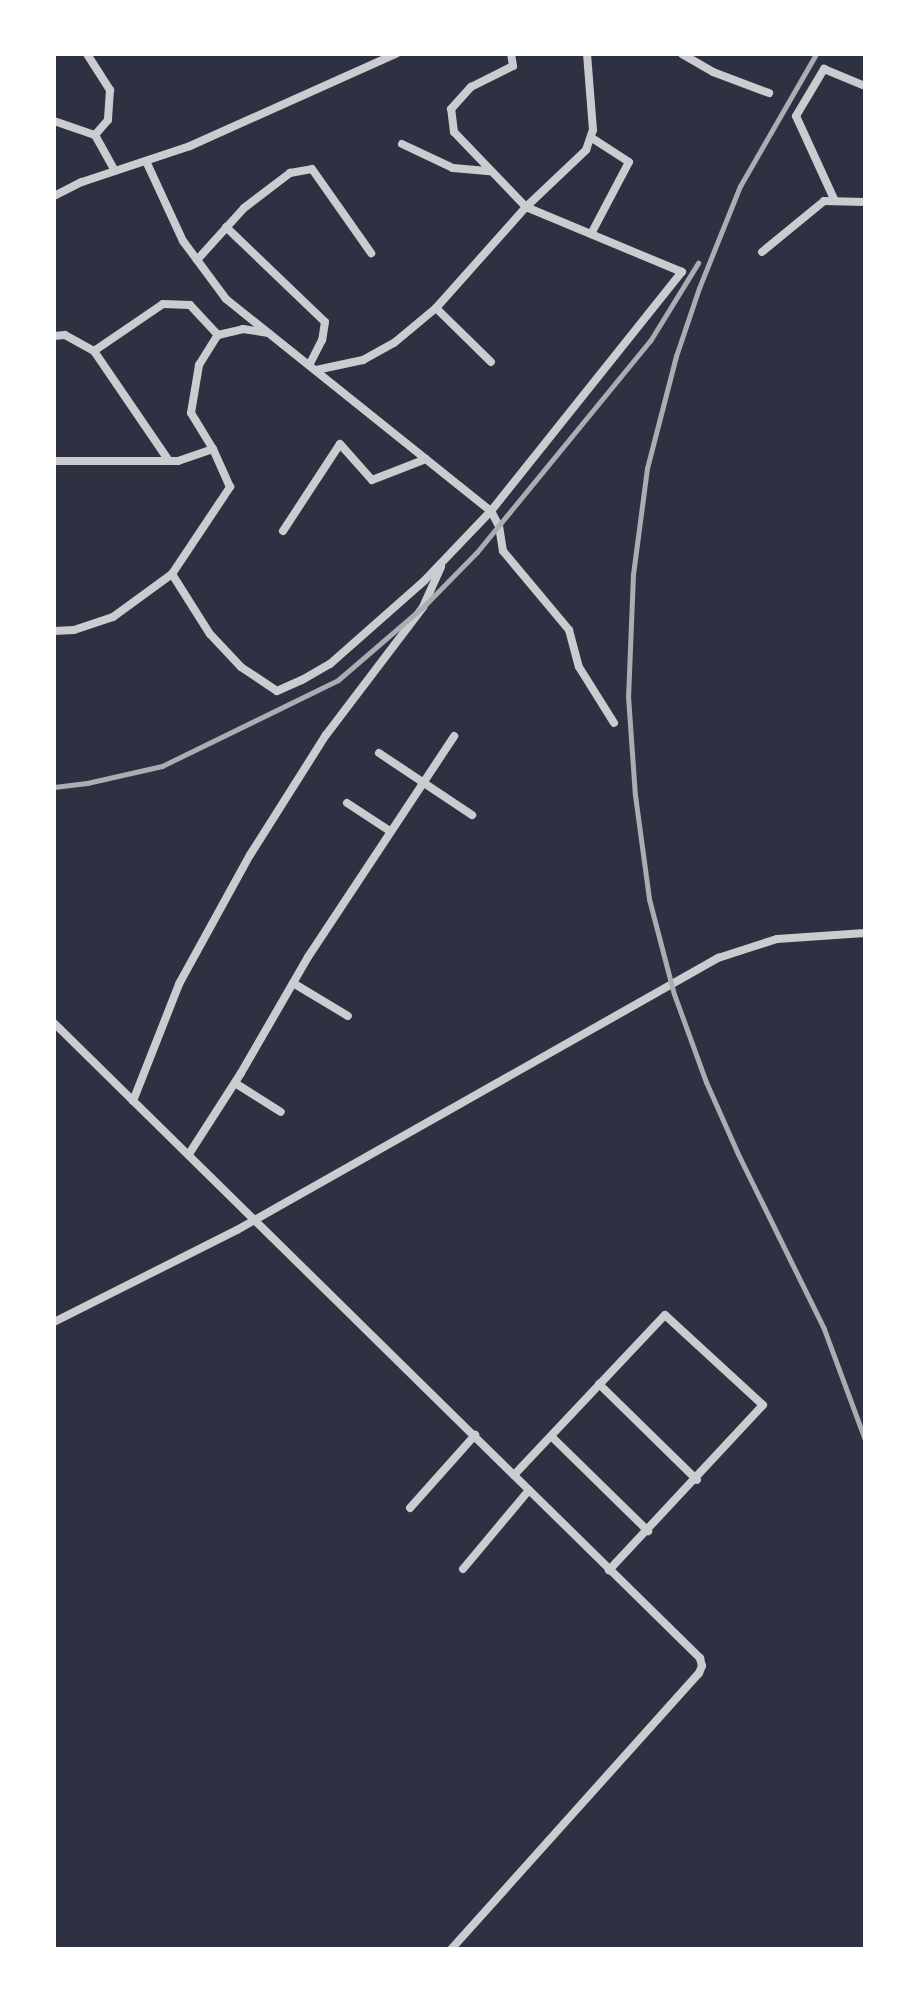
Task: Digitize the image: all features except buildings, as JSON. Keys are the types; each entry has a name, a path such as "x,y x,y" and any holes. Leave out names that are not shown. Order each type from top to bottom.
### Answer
{"street":[{"path":"87,54 110,90 108,120 95,135"},
{"path":"54,196 115,171 190,146 396,54"},
{"path":"172,574 227,654 264,686 277,691 330,664 444,560 491,511 682,272 526,207 454,132 451,109 471,87 513,66 511,54"},
{"path":"313,367 363,360 394,343 436,308 526,207 586,150 592,138 587,54"},
{"path":"682,54 713,72 769,93"},
{"path":"834,199 796,116 824,69 865,86"},
{"path":"54,121 95,135 115,171"},
{"path":"591,234 629,162 592,138"},
{"path":"402,144 453,168 490,171"},
{"path":"146,161 183,241 226,299 491,511 499,526 503,551 569,630 579,667 605,714 614,723"},
{"path":"197,260 244,208 290,173 312,169 371,253"},
{"path":"762,252 813,207 834,199 865,202"},
{"path":"226,227 325,322 313,367"},
{"path":"94,351 163,304 190,305 218,335"},
{"path":"436,308 491,362"},
{"path":"54,631 74,630 113,617 172,574 230,487 213,449 191,413 199,365 218,335 243,329 268,333"},
{"path":"54,336 65,335 94,351 169,461"},
{"path":"283,531 340,444 372,480 426,459"},
{"path":"54,461 169,461 213,449"},
{"path":"133,1101 179,984 250,855 326,735 423,607 444,560"},
{"path":"189,1154 235,1083 293,983 454,736"},
{"path":"379,753 472,815"},
{"path":"347,803 390,831"},
{"path":"54,1322 313,1188 718,958 777,939 865,933"},
{"path":"293,983 348,1016"},
{"path":"54,1023 700,1658 702,1666 451,1949"},
{"path":"235,1083 281,1112"},
{"path":"514,1475 665,1315 763,1405 697,1480 609,1570"},
{"path":"599,1384 697,1480"},
{"path":"410,1508 475,1435"},
{"path":"551,1436 648,1531"},
{"path":"463,1569 529,1490"}],"railway":[{"path":"816,54 740,186 699,288 676,356 647,468 633,574 628,696 635,795 649,899 674,994 706,1082 738,1154 824,1329 865,1440"},
{"path":"54,787 162,766 338,680 423,607 477,552 650,341 698,263"}]}
